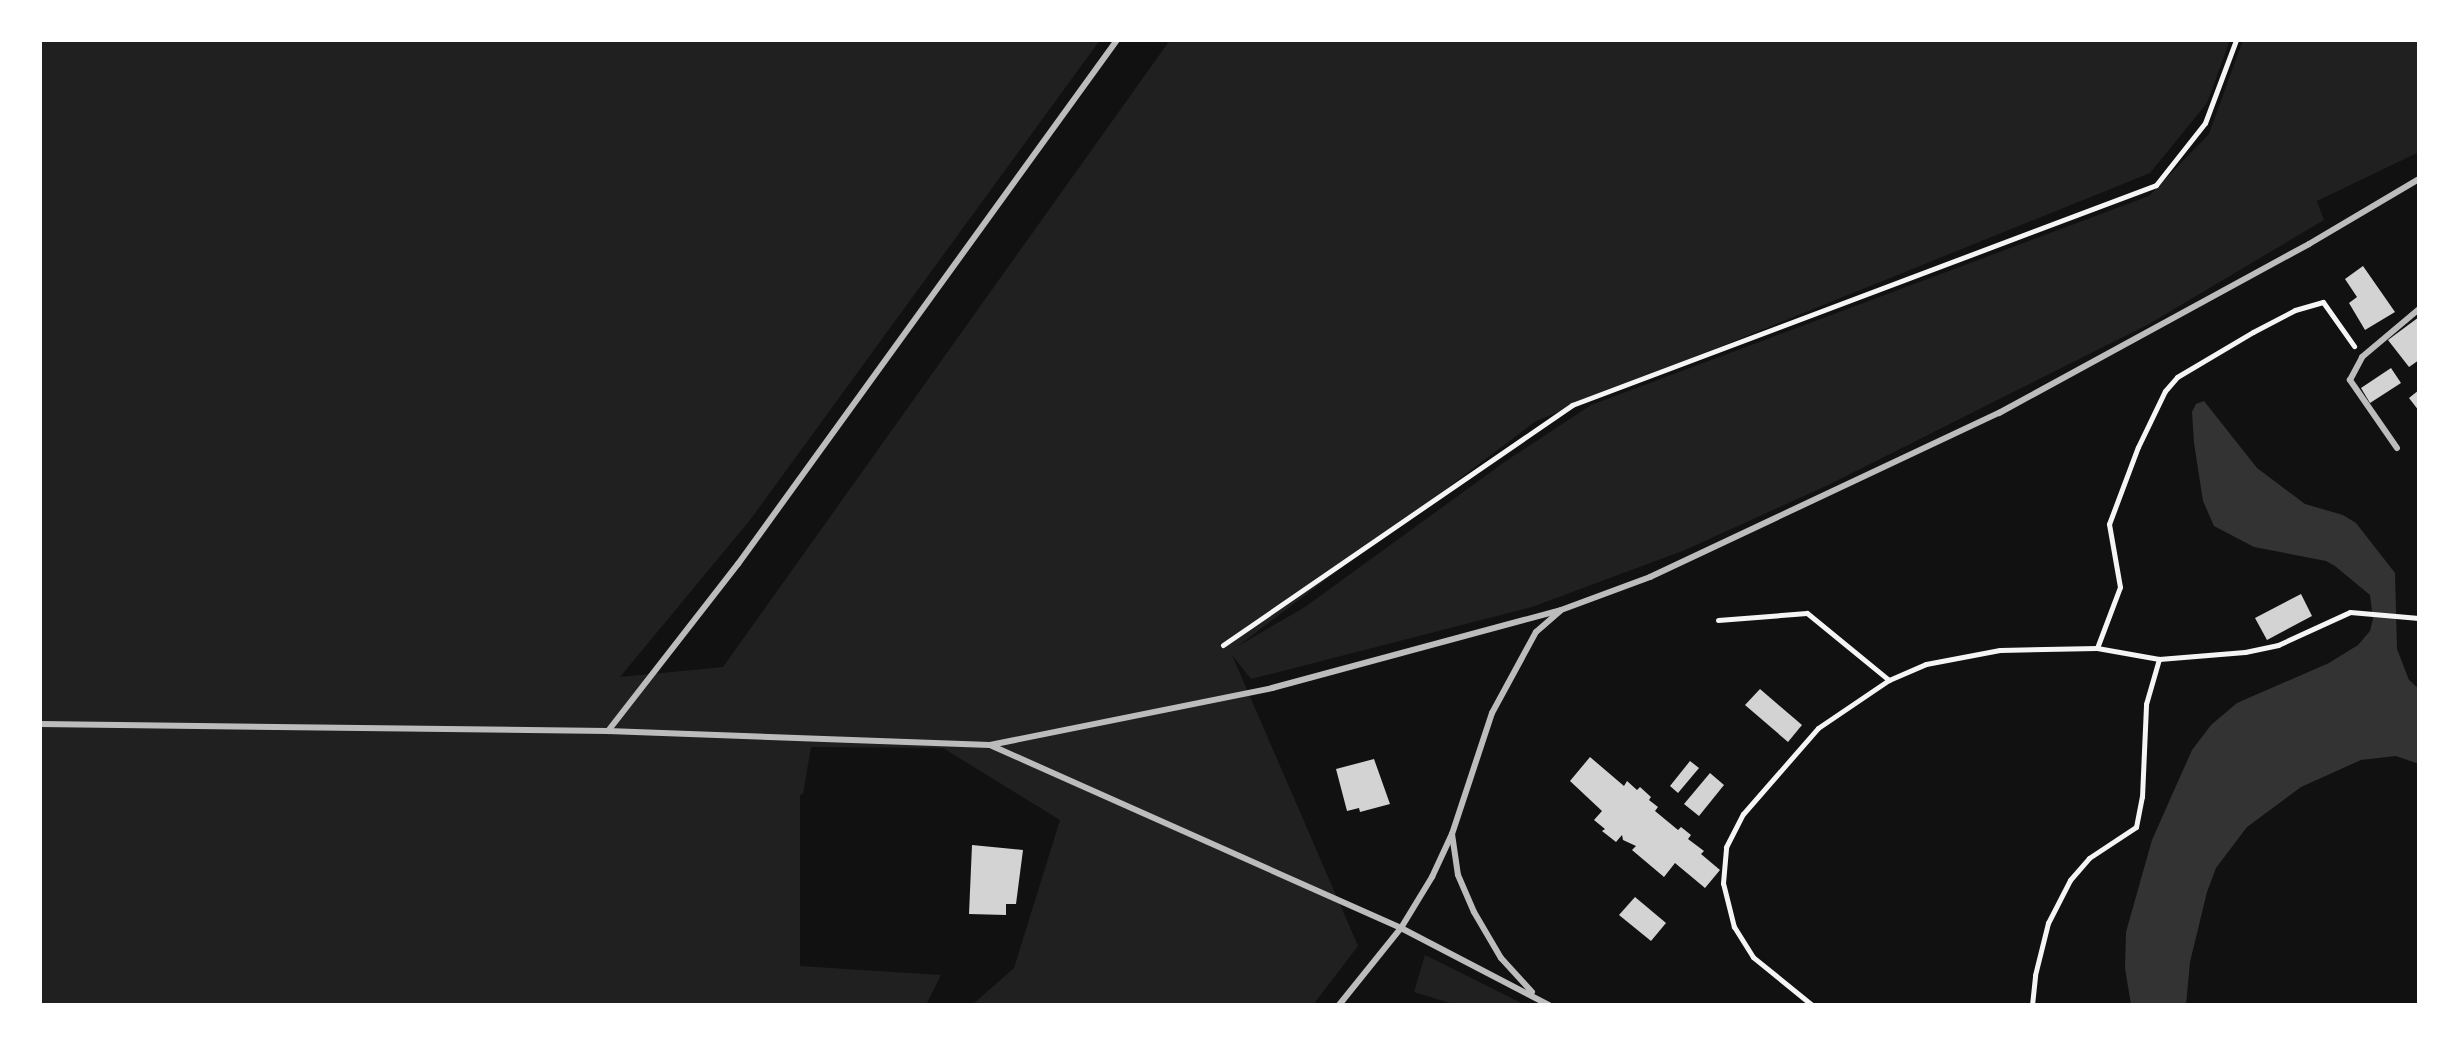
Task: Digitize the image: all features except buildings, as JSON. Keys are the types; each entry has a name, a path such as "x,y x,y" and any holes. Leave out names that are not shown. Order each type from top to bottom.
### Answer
{"lane":[{"path":"608,731 738,564 1117,40"},
{"path":"40,724 608,731 990,745 1272,688 1561,610 1650,577 1999,413 2309,244 2419,179"},
{"path":"2397,448 2350,380 2362,357 2419,309"},
{"path":"1339,1005 1401,928 1432,877 1452,834 1492,713 1536,632 1561,610"},
{"path":"990,745 1401,928 1549,1005"},
{"path":"1452,834 1458,875 1474,912 1501,958 1537,997"}],"path":[{"path":"1223,645 1572,405 2156,185 2205,123 2236,40"},
{"path":"2097,648 2120,587 2109,537 2114,510 2153,411 2177,377 2295,310 2323,302 2362,357"},
{"path":"1812,1005 1769,973 1738,935 1725,900 1726,847 1731,831 1743,814 1818,728 1889,680 1926,664 2000,650 2097,648 2159,659 2245,652 2278,645 2350,612 2419,618"},
{"path":"1718,620 1807,613 1889,680"},
{"path":"2032,1005 2035,975 2048,923 2070,880 2089,858 2136,827 2142,797 2146,704 2159,659"}],"shaded area":[{"path":"40,40 1100,40 750,520 620,677 723,667 1170,40 2230,40 2207,103 2150,173 1536,421 1238,646 1305,607 1506,461 1591,405 2149,196 2209,134 2243,40 2419,40 2419,152 2317,201 2324,220 2149,324 1828,485 1685,550 1532,607 1251,679 1232,655 1358,946 1313,1005 972,1005 1014,968 1060,820 943,748 811,747 803,794 800,795 800,966 941,975 926,1005 40,1005"},
{"path":"2204,401 2257,468 2305,504 2343,515 2356,523 2395,573 2397,649 2409,680 2419,689 2419,764 2396,756 2361,760 2301,787 2247,827 2216,868 2207,892 2190,962 2186,1005 2131,1005 2125,968 2126,932 2152,840 2192,750 2211,725 2237,703 2329,663 2358,645 2370,631 2373,619 2370,595 2335,566 2326,561 2254,547 2214,526 2203,501 2194,443 2192,412 2196,404"},
{"path":"1425,955 1525,1005 1456,1005 1414,992"}]}
